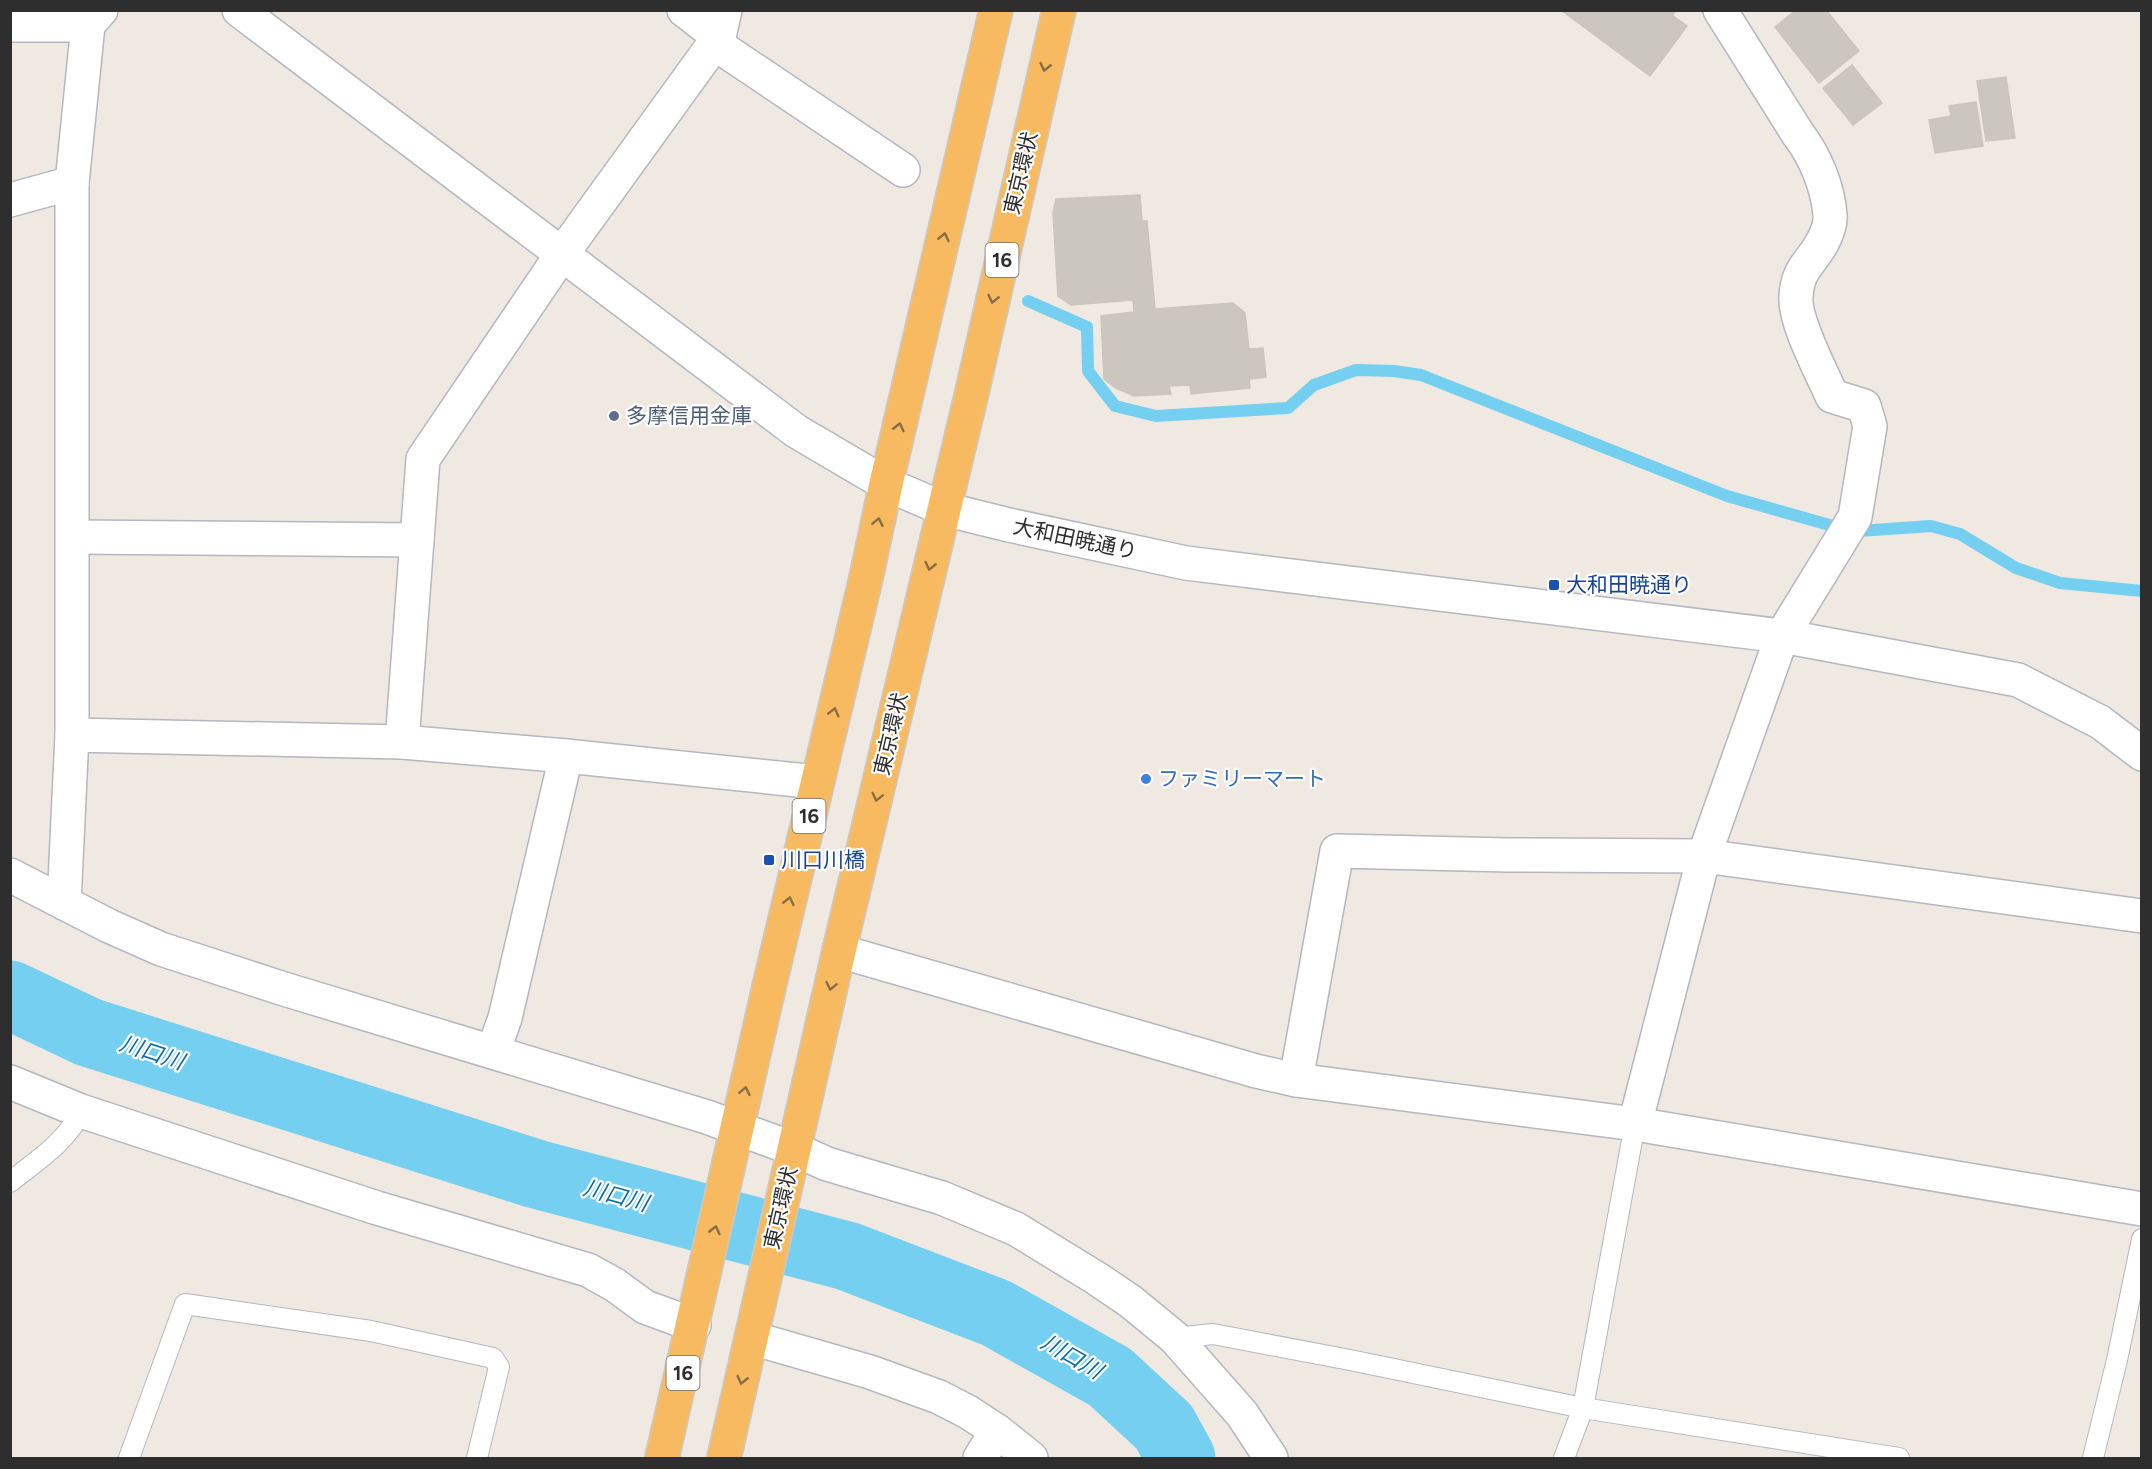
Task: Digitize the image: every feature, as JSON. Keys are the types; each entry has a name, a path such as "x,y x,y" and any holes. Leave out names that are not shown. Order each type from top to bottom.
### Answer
{"highway":[{"name":"16","path":"662,1458 816,782 866,578 996,10"},
{"name":"東京環状","path":"724,1458 839,951 1059,10"}],"street":[{"name":"大和田暁通り","path":"239,10 796,431 886,484 944,509 1186,563 1782,636 2018,680 2100,722 2142,754"},
{"path":"684,10 719,30 903,170"},
{"path":"1635,1124 1704,856 1782,636 1855,517 1870,426 1864,406 1832,396 1799,319 1795,299 1800,273 1823,241 1831,217 1814,160 1810,149 1798,134 1720,10"},
{"path":"10,25 94,18 72,183 72,735 63,903"},
{"path":"402,742 423,459 562,254 719,30"},
{"path":"10,200 72,183"},
{"path":"73,537 417,540"},
{"path":"72,735 402,742 566,756 816,782"},
{"path":"493,1052 505,1018 566,756"},
{"path":"1296,1080 1337,851 1704,856 2142,916"},
{"path":"10,875 63,903 161,949 493,1052 792,1158 826,1164 942,1198 1016,1229 1130,1301 1175,1338 1242,1414 1271,1458"},
{"path":"839,951 1256,1071 1296,1080 1635,1124 2142,1209"},
{"path":"10,1082 81,1111 377,1208 588,1270 615,1285 645,1307 694,1325"},
{"path":"752,1338 914,1387 968,1412 1031,1458"},
{"path":"980,1458 997,1431"}],"lane":[{"path":"10,1182 76,1124 81,1111"},
{"path":"1564,1458 1583,1408 1635,1124"},
{"path":"2093,1458 2117,1360 2142,1239"},
{"path":"129,1458 185,1304 371,1331 493,1358 499,1367 477,1458"},
{"path":"1175,1338 1213,1334 1583,1408 1899,1458"}],"building":[{"path":"1561,10 1675,10 1673,16 1687,26 1650,76"},
{"path":"1796,10 1826,10 1859,51 1819,83 1775,27"},
{"path":"1852,65 1882,103 1853,125 1823,88"},
{"path":"2006,77 2015,138 1986,141 1977,81"},
{"path":"1976,102 1983,146 1935,153 1929,120 1951,116 1949,106"},
{"path":"1140,195 1142,221 1147,221 1155,309 1233,303 1245,313 1249,349 1263,348 1266,377 1249,379 1250,388 1191,394 1190,385 1169,386 1171,394 1134,396 1116,388 1104,379 1101,316 1134,312 1133,300 1071,305 1058,296 1053,213 1056,199"}],"waterway":[{"path":"1028,301 1087,327 1088,371 1115,406 1156,416 1288,408 1314,385 1356,370 1394,371 1421,375 1727,496 1833,526"},
{"path":"1859,531 1931,526 1960,534 2016,568 2060,583 2142,591"},
{"name":"川口川","path":"10,995 88,1032 536,1174 847,1256 996,1313 1110,1377 1164,1427 1181,1458"}],"place":[{"name":"多摩信用金庫","path":"614,416"},
{"name":"大和田暁通り","path":"1554,585"},
{"name":"ファミリーマート","path":"1146,779"},
{"name":"川口川橋","path":"769,860"}]}
